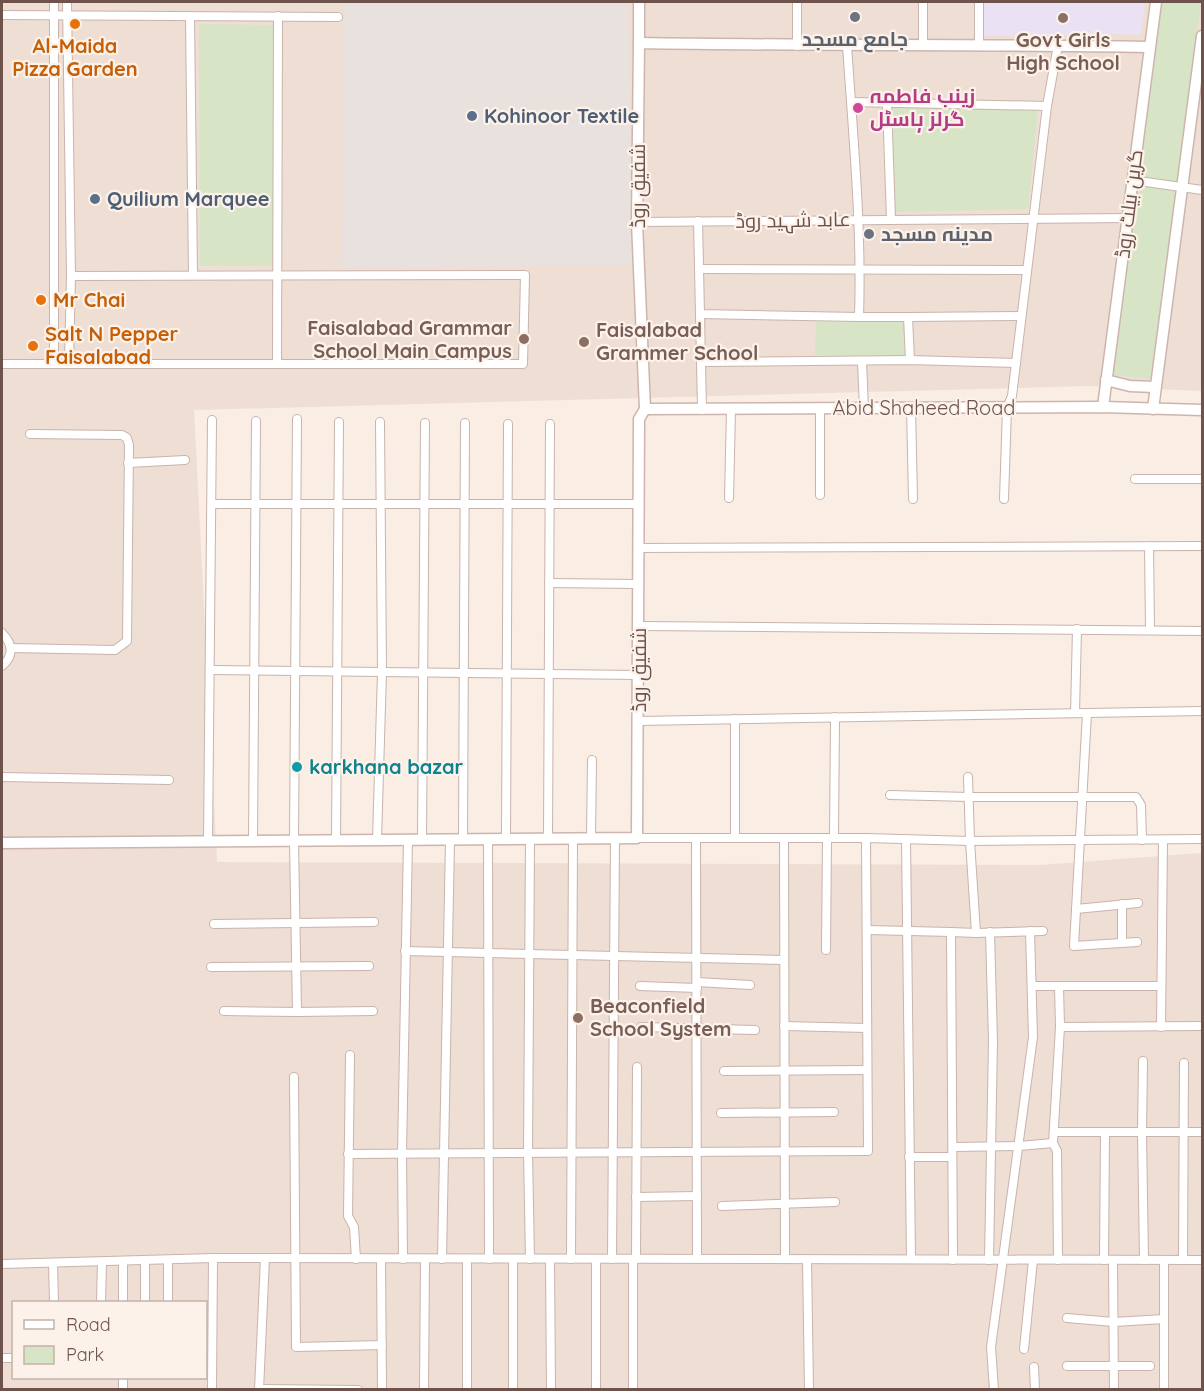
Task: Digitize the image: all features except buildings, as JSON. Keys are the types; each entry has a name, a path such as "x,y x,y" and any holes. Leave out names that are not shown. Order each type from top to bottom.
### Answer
{"street":[{"path":"54,2 54,363"},
{"path":"67,2 71,276 69,363"},
{"name":"شفیق روڈ","path":"637,838 639,419 645,409 637,222 639,2"},
{"path":"797,2 797,46"},
{"path":"923,2 923,46"},
{"path":"979,2 979,44"},
{"name":"گرین بیلٹ روڈ","path":"1103,407 1156,2"},
{"path":"2,15 338,17"},
{"path":"190,16 193,275"},
{"path":"277,362 278,16"},
{"path":"1153,409 1203,36"},
{"path":"639,43 1149,47"},
{"path":"847,45 859,219 861,269 859,317"},
{"path":"1004,500 1007,408 1012,396 1047,106 1058,45"},
{"path":"851,102 1047,106"},
{"path":"887,103 891,219"},
{"path":"1132,180 1203,190"},
{"name":"عابد شہید روڈ","path":"637,222 1128,218"},
{"path":"698,221 702,410"},
{"path":"699,269 1027,270"},
{"path":"2,364 277,362 523,364 525,275 71,276"},
{"path":"700,314 859,317 1021,316"},
{"path":"908,317 910,360"},
{"path":"701,362 910,360 1016,363"},
{"path":"862,361 864,409"},
{"path":"1106,380 1130,386 1155,387"},
{"name":"Abid Shaheed Road","path":"645,409 1103,407 1203,410"},
{"path":"911,408 913,499"},
{"path":"820,409 820,495"},
{"path":"729,498 731,410"},
{"path":"297,419 294,841 297,1012"},
{"path":"208,842 212,420"},
{"path":"253,841 256,421"},
{"path":"336,841 339,422"},
{"path":"377,840 382,672 380,422"},
{"path":"422,840 425,423"},
{"path":"463,840 465,423"},
{"path":"506,839 508,424"},
{"path":"548,839 550,424"},
{"path":"11,648 115,650 127,641 129,445 127,438 122,435 30,435"},
{"path":"128,462 185,460"},
{"path":"1135,479 1203,479"},
{"path":"212,504 639,504"},
{"path":"1149,546 1150,630"},
{"path":"639,548 1203,546"},
{"path":"549,583 639,584"},
{"path":"639,626 1203,631"},
{"path":"1075,713 1077,630"},
{"path":"2,633 8,639 11,648 10,658 2,666"},
{"path":"211,670 639,675"},
{"path":"639,721 1203,711"},
{"path":"1087,713 1074,946 1137,942"},
{"path":"826,950 835,717"},
{"path":"735,719 735,838"},
{"path":"591,760 591,838"},
{"path":"2,777 169,780"},
{"path":"968,777 969,841 976,933"},
{"path":"890,795 1136,797 1142,806 1142,840"},
{"path":"2,843 591,838 866,838 969,841 1203,839"},
{"path":"612,1259 615,838"},
{"path":"696,838 697,1259"},
{"path":"784,838 786,1259"},
{"path":"348,1154 868,1151 866,838"},
{"path":"488,839 489,1259"},
{"path":"530,839 528,1153 530,1259"},
{"path":"571,1259 573,839"},
{"path":"906,839 910,1259"},
{"path":"404,1259 402,1154 408,840"},
{"path":"442,1259 450,840"},
{"path":"1161,1027 1163,840"},
{"path":"1076,909 1138,903"},
{"path":"1122,904 1122,943"},
{"path":"214,924 374,922"},
{"path":"867,930 976,933 1043,931"},
{"path":"951,932 953,1260"},
{"path":"989,1260 993,1041 990,932"},
{"path":"994,1389 991,1347 1033,1037 1030,932"},
{"path":"405,951 783,960"},
{"path":"211,967 369,966"},
{"path":"640,986 750,985"},
{"path":"1032,986 1161,986"},
{"path":"1058,1260 1057,1151 1053,1143 1060,1027 1059,986"},
{"path":"224,1011 373,1011"},
{"path":"784,1026 867,1028"},
{"path":"1060,1027 1203,1026"},
{"path":"641,1027 755,1030"},
{"path":"350,1055 348,1216 354,1227 356,1259"},
{"path":"1143,1061 1144,1260"},
{"path":"1183,1260 1184,1062"},
{"path":"633,1389 637,1067"},
{"path":"724,1071 867,1070"},
{"path":"294,1077 296,1347 382,1345"},
{"path":"721,1113 834,1112"},
{"path":"1054,1132 1203,1132"},
{"path":"1104,1260 1105,1132"},
{"path":"953,1147 1053,1143"},
{"path":"909,1156 952,1157"},
{"path":"636,1197 698,1196"},
{"path":"722,1206 835,1202"},
{"path":"2,1264 213,1258 1203,1260"},
{"path":"212,1389 213,1258"},
{"path":"265,1258 259,1389 358,1389"},
{"path":"381,1259 382,1389"},
{"path":"424,1389 425,1259"},
{"path":"466,1259 466,1389"},
{"path":"513,1259 513,1389"},
{"path":"550,1259 551,1389"},
{"path":"596,1259 596,1389"},
{"path":"807,1259 809,1389"},
{"path":"168,1260 168,1301"},
{"path":"1024,1349 1033,1260"},
{"path":"1113,1260 1114,1389"},
{"path":"1164,1260 1164,1389"},
{"path":"123,1261 123,1301"},
{"path":"145,1261 145,1301"},
{"path":"100,1301 102,1262"},
{"path":"53,1263 54,1301"},
{"path":"1067,1318 1114,1322 1164,1319"},
{"path":"1066,1365 1150,1366"},
{"path":"1034,1367 1035,1389"}],"shaded area":[{"path":"2,2 1202,2 1202,391 1088,386 194,410 217,862 1040,865 1202,853 1202,1389 2,1390"},
{"name":"Kohinoor Textile","path":"343,2 628,2 633,266 342,267"},
{"name":"Govt Girls High School","path":"983,2 1145,2 1141,34 984,36"}],"green space":[{"path":"1162,2 1201,2 1178,182 1139,177"},
{"path":"199,24 273,25 274,266 200,266"},
{"path":"891,106 1038,109 1028,209 895,212"},
{"path":"1138,186 1178,191 1152,379 1113,375"},
{"path":"904,321 905,356 815,355 816,322"}],"place":[{"name":"جامع مسجد","path":"855,17"},
{"name":"Govt Girls High School","path":"1063,18"},
{"name":"Al-Maida Pizza Garden","path":"75,24"},
{"name":"زینب فاطمہ گرلز ہاسٹل","path":"858,108"},
{"name":"Kohinoor Textile","path":"472,116"},
{"name":"Quilium Marquee","path":"95,199"},
{"name":"مدینہ مسجد","path":"869,234"},
{"name":"Mr Chai","path":"41,300"},
{"name":"Faisalabad Grammar School Main Campus","path":"524,339"},
{"name":"Faisalabad Grammer School","path":"584,342"},
{"name":"Salt N Pepper Faisalabad","path":"33,346"},
{"name":"karkhana bazar","path":"297,767"},
{"name":"Beaconfield School System","path":"578,1018"}]}
